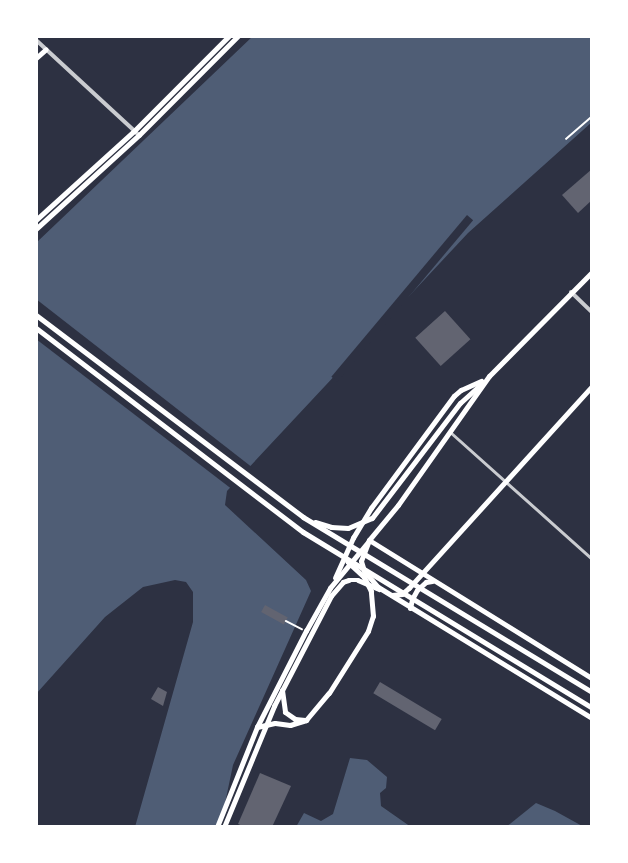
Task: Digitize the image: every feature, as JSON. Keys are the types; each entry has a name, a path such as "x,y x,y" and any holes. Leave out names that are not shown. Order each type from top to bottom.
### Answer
{"main road":[{"path":"36,220 134,131 229,36"},
{"path":"36,229 139,135 238,36"},
{"path":"36,58 46,49"},
{"path":"303,517 322,525 339,528 352,527 372,518 460,403 592,272"},
{"path":"36,315 303,517 592,692"},
{"path":"36,328 252,495 338,554 592,708"},
{"path":"330,588 398,505 489,376"},
{"path":"217,827 257,727 330,588 353,538 372,508 454,396 489,376"},
{"path":"369,540 362,558 363,567 373,584 387,594 402,594 508,481 592,386"},
{"path":"369,540 592,678"},
{"path":"257,727 290,725 306,720 328,693 368,631 373,616 373,602 367,582 338,554"},
{"path":"224,827 247,766 282,690 331,596 343,582 349,580 366,583 387,594 592,718"},
{"path":"410,608 417,590 426,582 432,581"},
{"path":"282,690 285,712 295,719 306,720"}],"street":[{"path":"36,40 139,135"},
{"path":"571,292 592,312"},
{"path":"450,432 508,481 592,559"}],"path":[{"path":"566,138 592,116"},
{"path":"286,621 306,631"}],"water":[{"path":"253,36 592,36 592,122 468,233 227,491 225,505 306,580 311,591 233,765 220,827 135,827 193,622 193,592 186,582 175,580 143,587 105,617 36,694 36,243"},
{"path":"350,758 367,760 387,777 386,788 380,793 381,806 411,827 296,827 304,813 321,821 333,814"},
{"path":"536,803 555,811 584,827 506,827"}],"pier":[{"path":"467,215 473,220 338,382 331,377"},
{"path":"36,299 253,468 233,490 36,339"}],"building":[{"path":"592,169 592,200 578,213 562,195"},
{"path":"445,311 470,339 441,366 415,338"},
{"path":"265,605 288,618 284,625 261,612"},
{"path":"380,682 442,719 435,730 373,693"},
{"path":"158,687 167,692 163,706 151,699"},
{"path":"260,773 291,786 272,827 245,827 238,824"}]}
